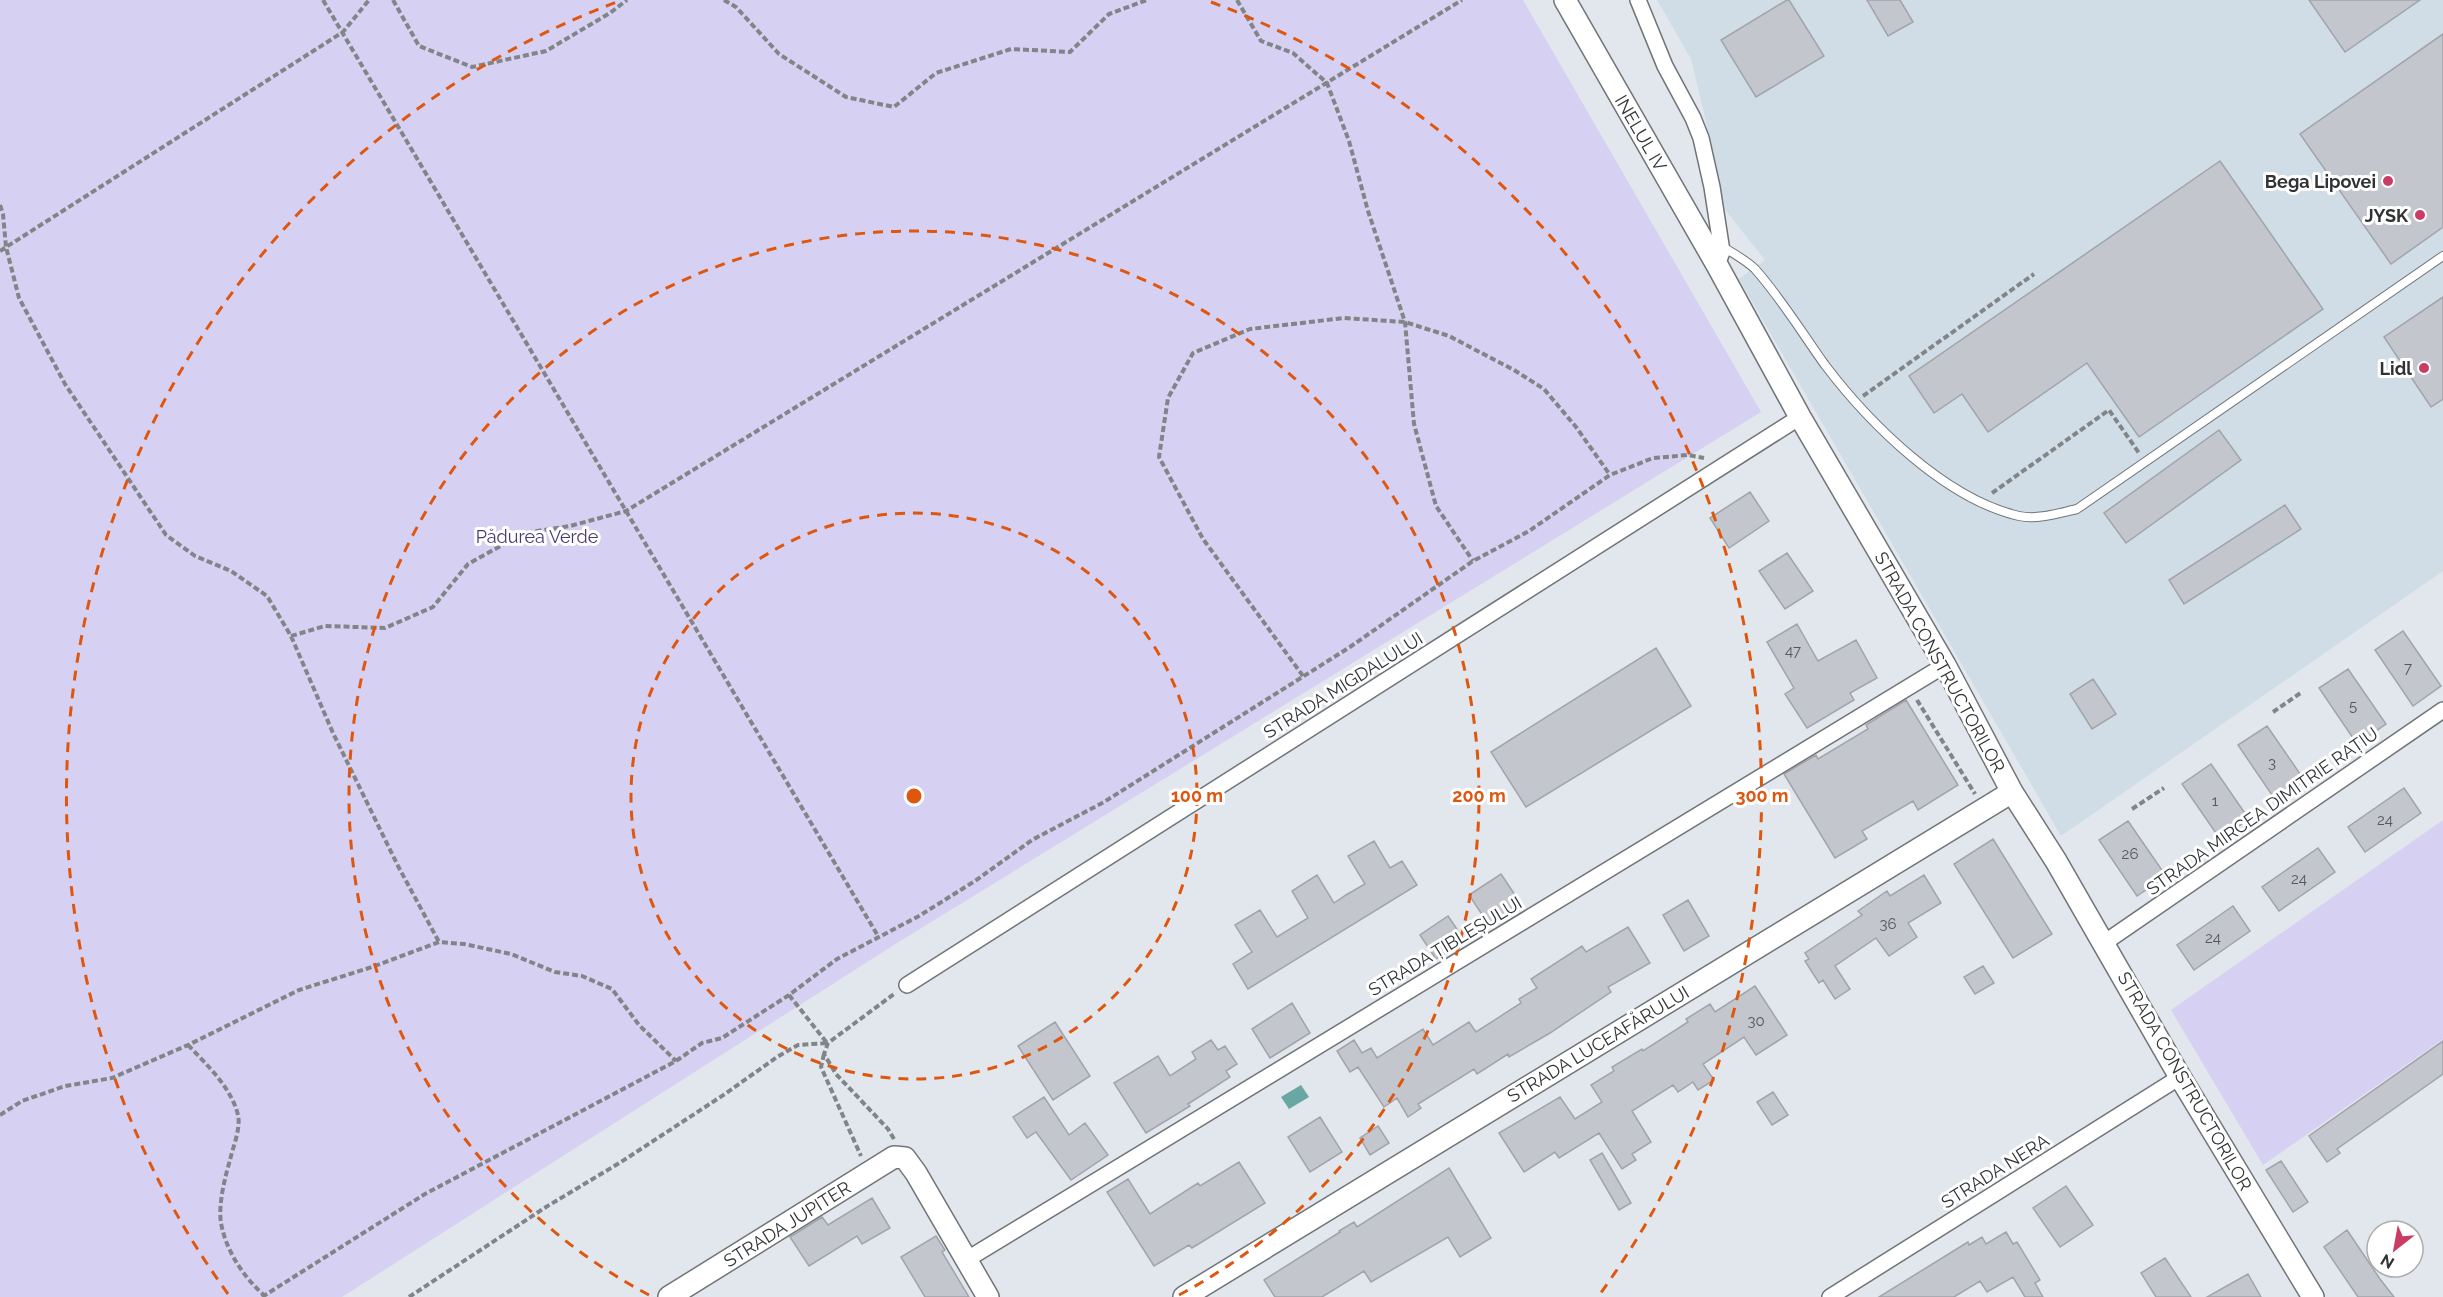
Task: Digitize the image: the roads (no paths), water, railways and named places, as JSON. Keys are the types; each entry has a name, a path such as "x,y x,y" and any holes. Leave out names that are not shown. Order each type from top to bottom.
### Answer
{"main road":[{"name":"INELUL IV","path":"1565,0 1719,255"},
{"name":"STRADA CONSTRUCTORILOR","path":"1719,255 1800,417 1945,666 2012,792 2313,1297"},
{"name":"STRADA LUCEAFĂRULUI","path":"1185,1297 2012,792"},
{"name":"STRADA JUPITER","path":"669,1297 894,1157 905,1158 916,1173 966,1260"},
{"path":"966,1260 988,1297"}],"street":[{"name":"STRADA CONSTRUCTORILOR","path":"1638,0 1665,66 1701,138 1712,187 1719,255"},
{"name":"STRADA MIGDALULUI","path":"907,985 1800,417"},
{"name":"STRADA ȚIBLEȘULUI","path":"966,1260 1945,666"},
{"name":"STRADA MIRCEA DIMITRIE RAȚIU","path":"2104,944 2443,710"},
{"name":"STRADA NERA","path":"1830,1297 2181,1077"}],"lane":[{"path":"1719,255 1754,268 1827,367 1897,446 1938,477 1980,502 2020,516 2049,516 2077,509 2443,256"}],"water":[{"path":"1301,1085 1309,1097 1289,1109 1281,1097"}],"place":[{"name":"Bega Lipovei","path":"2388,181"},
{"name":"JYSK","path":"2420,215"},
{"name":"Lidl","path":"2424,368"}],"park label":[{"name":"Pădurea Verde","path":"537,536"}]}
